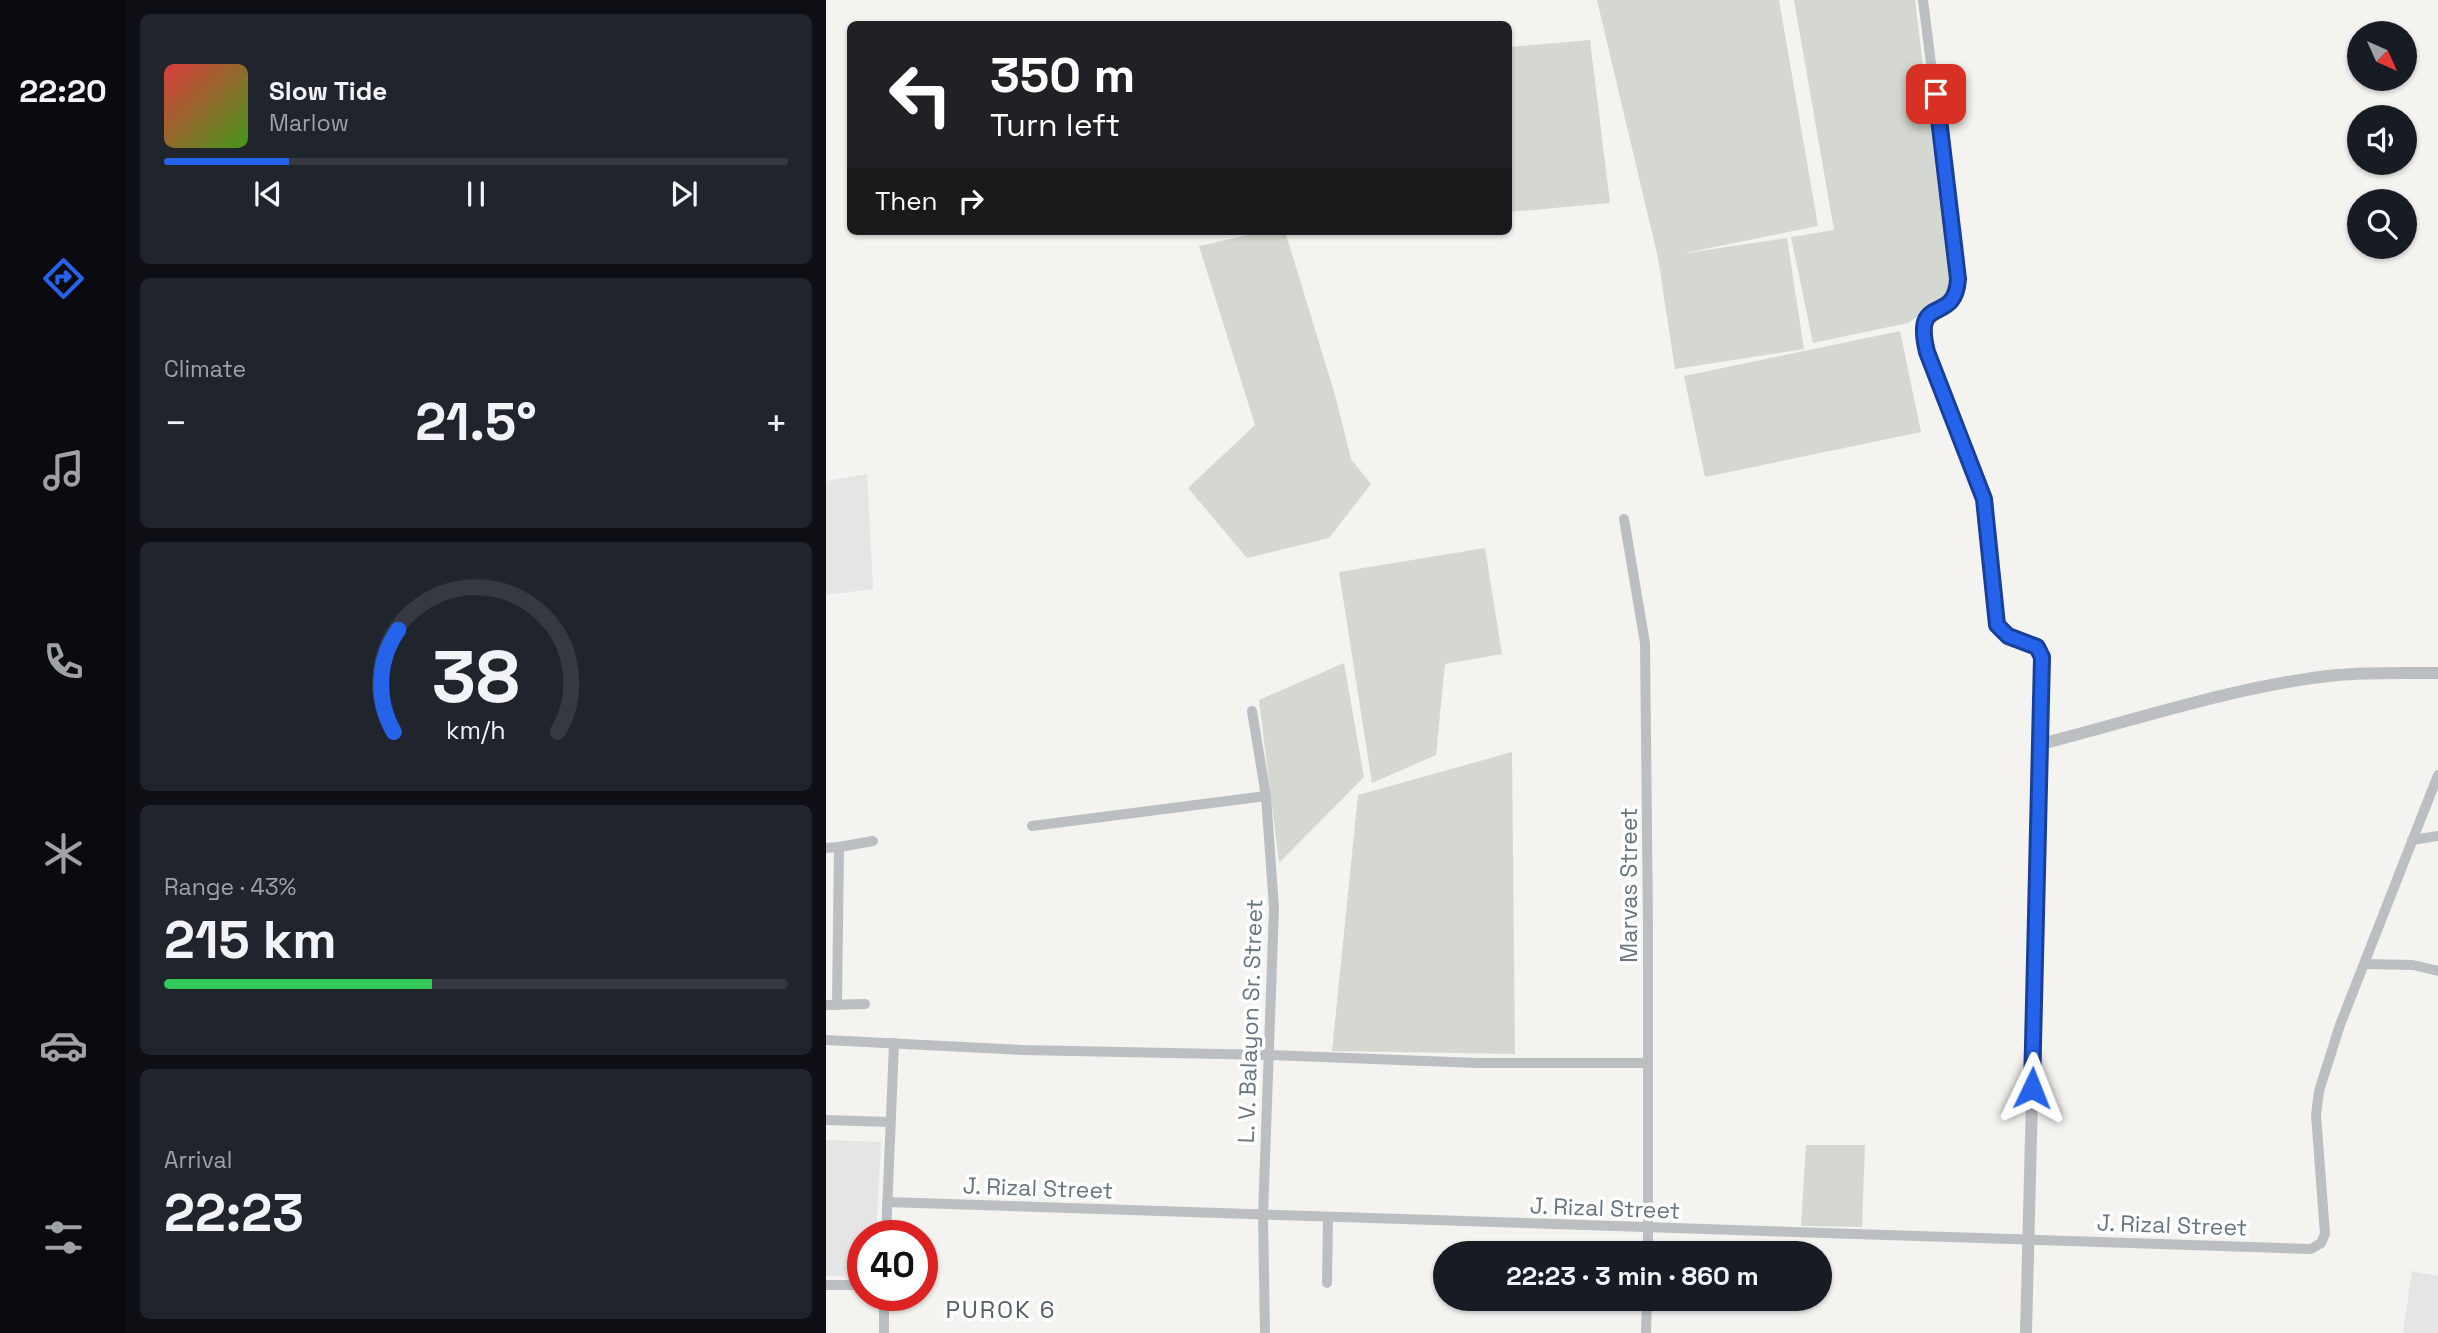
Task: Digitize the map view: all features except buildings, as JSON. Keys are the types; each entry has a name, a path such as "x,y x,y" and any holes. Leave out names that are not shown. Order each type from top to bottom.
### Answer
{"street":[{"path":"1923,0 1958,279 1956,296 1948,305 1927,316 1922,325 1923,333 1927,352 1984,499 1997,625 2008,636 2037,647 2042,657 2026,1333"},
{"name":"Marvas Street","path":"1624,519 1645,643 1648,1241"},
{"path":"2040,744 2256,688 2289,682 2367,673 2438,673"},
{"name":"L. V. Balayon Sr. Street","path":"1252,711 1266,796 1274,908 1263,1215 1265,1333"},
{"path":"2438,775 2366,964 2400,963 2438,971"},
{"path":"1032,826 1266,796"},
{"path":"2412,840 2438,836"},
{"path":"826,848 873,841"},
{"path":"839,847 831,1005 865,1004"},
{"name":"J. Rizal Street","path":"887,1202 2311,1249 2321,1243 2325,1234 2316,1115 2319,1091 2340,1025 2366,964"},
{"path":"826,1040 1023,1050 1477,1063 1648,1063"},
{"path":"886,1220 894,1043"},
{"path":"826,1120 890,1122"},
{"path":"1327,1283 1328,1217"},
{"path":"826,1285 847,1285"},
{"path":"884,1311 884,1333"},
{"path":"1646,1333 1647,1311"}],"shaded area":[{"path":"1597,0 1779,0 1818,226 1680,254 1787,238 1804,349 1675,369 1658,258"},
{"path":"1794,0 1915,0 1951,295 1908,323 1813,343 1791,237 1834,230"},
{"path":"1590,40 1610,203 1512,212 1512,47"},
{"path":"1249,235 1286,235 1335,395 1351,459 1371,484 1329,538 1247,558 1188,488 1255,425 1199,246"},
{"path":"1900,331 1921,432 1705,477 1684,376"},
{"path":"867,474 873,589 826,595 826,481"},
{"path":"1485,548 1502,654 1445,664 1436,755 1372,783 1339,572"},
{"path":"1344,663 1364,777 1279,863 1259,700"},
{"path":"1512,752 1515,1054 1332,1051 1358,795"},
{"path":"826,1140 881,1142 877,1220 847,1220 847,1277 826,1276"},
{"path":"1806,1145 1865,1145 1862,1227 1801,1226"},
{"path":"2412,1271 2438,1276 2438,1333 2403,1333"}],"district":[{"name":"PUROK 6","path":"1001,1310"}],"route":[{"path":"1936,94 1957,258 1958,288 1953,301 1927,316 1922,325 1923,333 1927,352 1984,499 1995,620 2001,631 2037,647 2042,657 2032,1088"}]}
